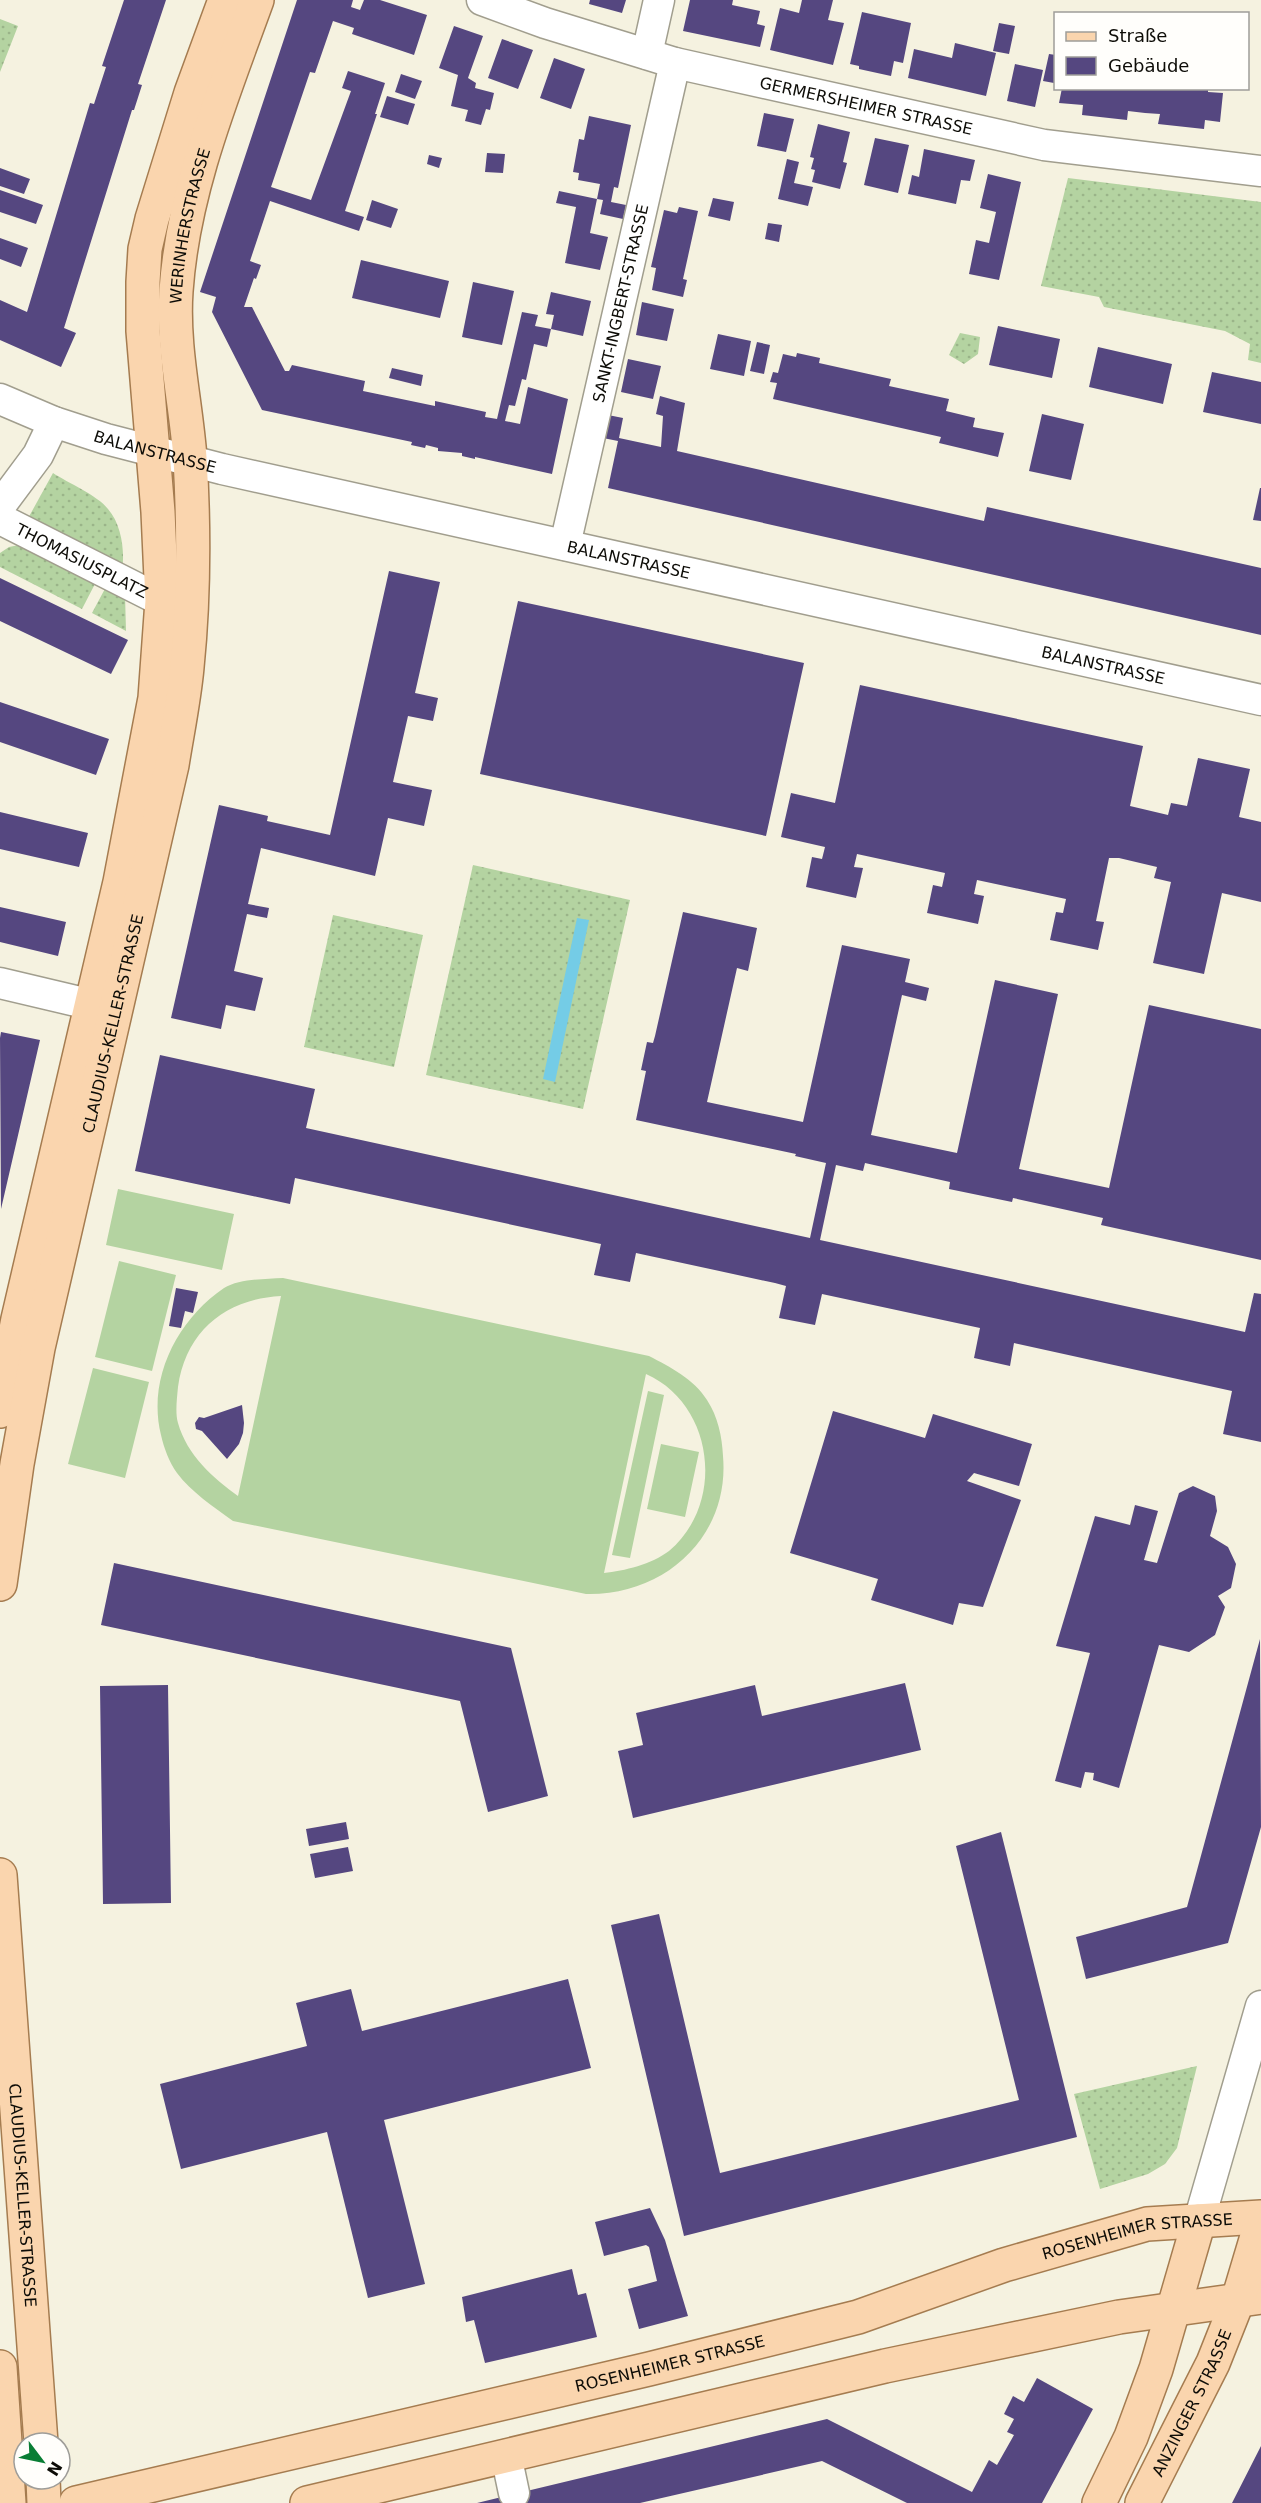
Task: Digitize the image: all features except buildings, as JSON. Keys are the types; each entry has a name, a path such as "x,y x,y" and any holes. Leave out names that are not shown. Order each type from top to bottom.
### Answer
{"main road":[{"name":"WERINHERSTRASSE","path":"153,451 143,331 146,249 152,219 191,93 225,0"},
{"name":"WERINHERSTRASSE","path":"190,461 176,333 178,262 185,221 199,168 257,0"},
{"name":"CLAUDIUS-KELLER-STRASSE","path":"0,1584 17,1464 103,1008 120,882 155,698 162,601 153,451"},
{"name":"CLAUDIUS-KELLER-STRASSE","path":"0,1411 18,1319 172,765 187,669 193,572 190,461"},
{"name":"CLAUDIUS-KELLER-STRASSE","path":"0,1875 40,2431"},
{"name":"ROSENHEIMER STRASSE","path":"76,2503 650,2369 858,2317 1004,2265 1147,2224 1261,2217"},
{"path":"1099,2503 1131,2437 1156,2369 1199,2221"},
{"name":"ANZINGER STRASSE","path":"1143,2503 1249,2298 1261,2223"},
{"path":"307,2503 885,2366 1119,2317 1249,2298"},
{"path":"0,2367 9,2503"}],"street":[{"name":"GERMERSHEIMER STRASSE","path":"482,0 675,63 1044,145 1261,171"},
{"path":"646,54 659,0"},
{"name":"SANKT-INGBERT-STRASSE","path":"565,545 675,63"},
{"name":"BALANSTRASSE","path":"0,399 54,422 190,461 1261,700"},
{"path":"0,506 38,455 54,422"},
{"name":"THOMASIUSPLATZ","path":"0,519 162,601"},
{"path":"0,983 103,1008"},
{"path":"1199,2221 1261,2006"},
{"path":"506,2455 514,2493"}],"green space":[{"path":"0,19 18,26 0,72"},
{"path":"1068,178 1261,202 1261,363 1248,360 1250,344 1225,331 1104,307 1099,297 1041,286"},
{"path":"960,333 980,337 978,354 964,364 949,355"},
{"path":"53,473 97,499 113,515 121,539 122,572 26,522"},
{"path":"29,546 97,580 82,609 0,567 0,553 9,547"},
{"path":"107,585 125,594 126,631 92,613"},
{"path":"473,865 630,900 583,1109 426,1075"},
{"path":"333,915 423,935 394,1067 304,1047"},
{"path":"118,1189 234,1214 222,1270 106,1245"},
{"path":"119,1261 176,1275 152,1371 95,1357"},
{"path":"283,1278 649,1356 673,1369 702,1393 714,1413 720,1434 723,1456 722,1485 716,1512 704,1535 687,1556 666,1572 642,1585 615,1592 586,1594 233,1521 196,1493 183,1480 167,1455 158,1414 158,1393 162,1372 180,1334 207,1301 230,1285 260,1279","holes":["281,1296 238,1496 202,1465 182,1435 176,1405 182,1367 200,1334 226,1311 261,1298","646,1374 669,1388 686,1408 698,1431 704,1456 705,1482 699,1507 687,1531 669,1551 638,1566 604,1573"]},
{"path":"93,1368 149,1382 125,1478 68,1464"},
{"path":"648,1391 664,1395 630,1558 612,1555"},
{"path":"661,1444 699,1452 685,1517 647,1509"},
{"path":"1197,2066 1177,2148 1165,2164 1148,2174 1100,2189 1074,2094"}],"water":[{"path":"577,918 589,920 555,1082 543,1079"}]}
